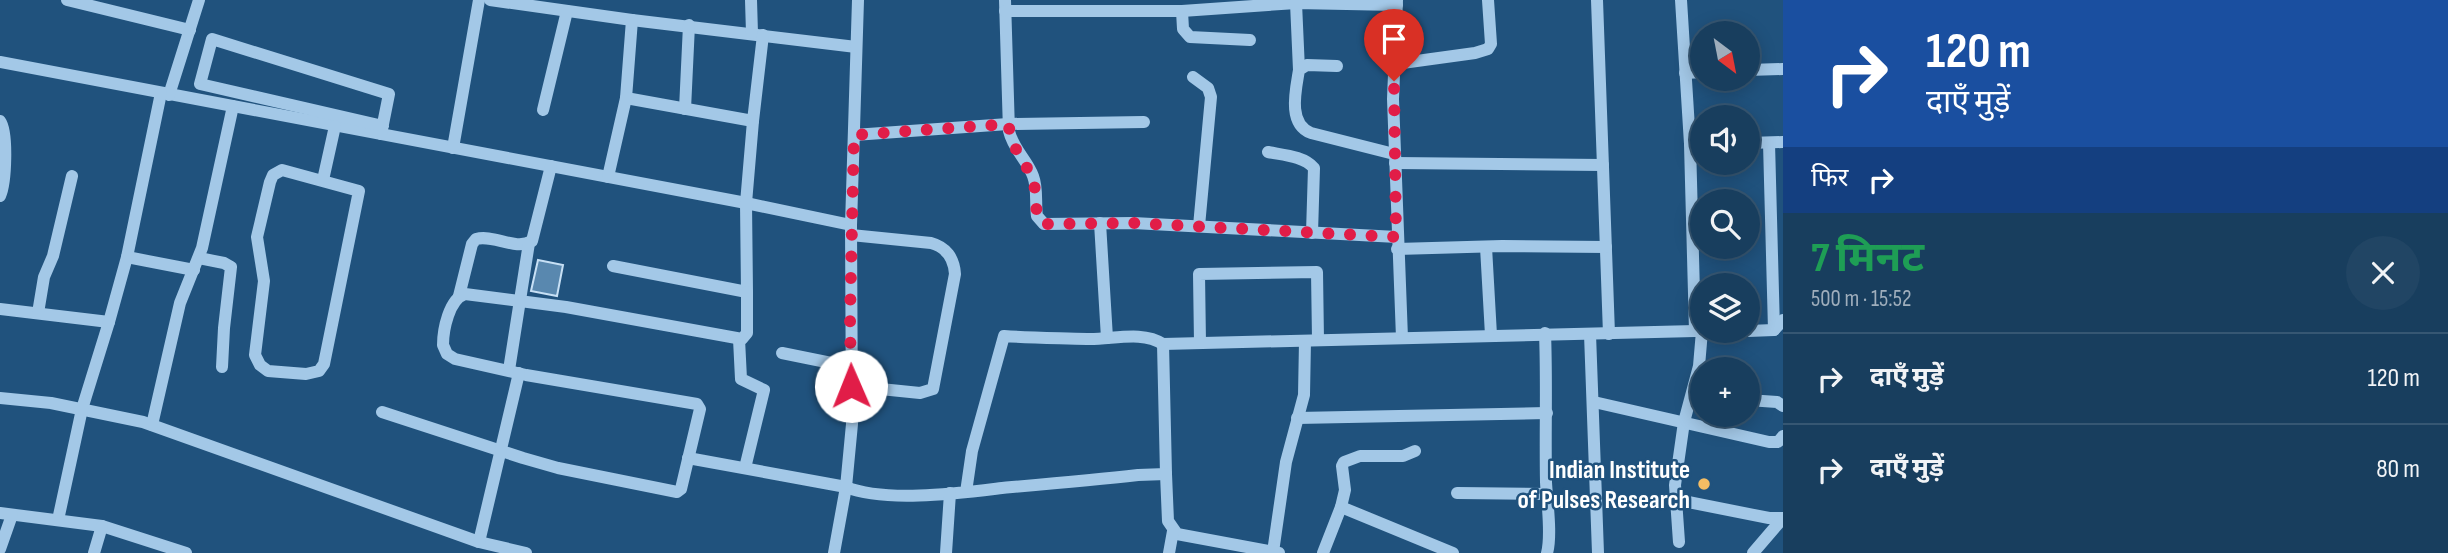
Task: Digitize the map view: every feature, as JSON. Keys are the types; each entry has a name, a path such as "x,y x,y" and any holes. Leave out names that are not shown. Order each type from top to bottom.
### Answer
{"street":[{"path":"67,0 117,6 190,30"},
{"path":"58,520 82,409 127,257 165,94 199,0"},
{"path":"453,148 478,0"},
{"path":"490,0 856,47"},
{"path":"459,296 465,294 566,307 738,339 747,336 747,202 758,34 751,0"},
{"path":"834,553 846,487 852,424 851,230 858,0"},
{"path":"1395,64 1488,49 1491,44 1488,0"},
{"path":"1597,0 1609,334"},
{"path":"1681,0 1685,73 1690,105"},
{"path":"1296,3 1299,69 1295,108 1301,128 1395,158 1603,165"},
{"path":"1402,338 1397,243 1395,158 1397,3 1296,3 1182,11 1005,5 1008,124 1013,144 1034,180 1036,212 1044,224 1199,226 1312,233 1397,243 1486,247 1606,247"},
{"path":"543,110 567,11"},
{"path":"1182,11 1183,29 1190,37 1250,40"},
{"path":"608,177 626,98 632,20"},
{"path":"685,109 689,25"},
{"path":"212,39 389,94 382,130 335,126 200,85 212,39"},
{"path":"0,62 233,106 293,112 453,148 747,202 851,230 941,246 950,255 955,274 933,389 920,393 851,386"},
{"path":"1299,69 1307,65 1337,66"},
{"path":"1760,70 1783,69"},
{"path":"1685,73 1690,73"},
{"path":"1193,77 1208,88 1211,97 1199,226"},
{"path":"626,98 753,121"},
{"path":"152,425 180,303 197,264 233,106"},
{"path":"0,121 4,133 4,181 0,196"},
{"path":"854,135 1008,124 1144,122"},
{"path":"323,180 335,126"},
{"path":"1760,143 1783,142"},
{"path":"1760,329 1779,325 1769,143"},
{"path":"1268,152 1312,164 1312,233"},
{"path":"480,542 514,372 529,243 534,237 551,166"},
{"path":"282,170 323,180 359,191 324,364 319,371 306,374 268,371 260,365 255,355 264,281 257,237 270,182 273,175 282,170"},
{"path":"1696,175 1698,273"},
{"path":"38,313 44,277 72,176"},
{"path":"1100,223 1107,338"},
{"path":"382,411 558,468 675,493 681,489 699,409 697,404 514,372 455,359 447,354 443,337 459,296 472,244 476,239 484,237 518,245 529,243"},
{"path":"1486,247 1491,335"},
{"path":"127,257 197,264 224,263 231,267 222,367"},
{"path":"613,267 747,292"},
{"path":"1173,531 1181,535 1276,552 1286,462 1304,395 1312,340 1317,272 1199,274 1200,343"},
{"path":"0,309 109,323"},
{"path":"966,492 972,451 1003,336 1139,337 1156,339 1163,344 1690,331"},
{"path":"1545,334 1550,537 1547,553"},
{"path":"1590,334 1598,553"},
{"path":"738,339 741,379 764,390 745,468"},
{"path":"1163,344 1168,521 1173,531 1169,553"},
{"path":"782,353 850,367"},
{"path":"0,398 51,403 152,425 480,542 526,553"},
{"path":"1760,401 1777,402 1783,406"},
{"path":"1594,402 1769,442 1778,442 1783,436"},
{"path":"1679,542 1675,485 1684,422 1690,411"},
{"path":"1297,418 1547,413"},
{"path":"1324,553 1341,508 1345,490 1342,466 1348,459 1360,456 1403,456 1415,451"},
{"path":"688,458 846,487 858,492 924,495 1166,474"},
{"path":"946,553 950,493"},
{"path":"1457,493 1547,494"},
{"path":"1688,502 1769,518 1783,518"},
{"path":"1341,508 1452,553"},
{"path":"0,549 6,514 102,526 186,553"},
{"path":"1753,553 1783,518"},
{"path":"94,553 102,526"}],"building":[{"path":"538,260 563,265 557,296 531,291"}],"place":[{"name":"Indian Institute of Pulses Research","path":"1704,484"}],"route":[{"path":"851,386 854,135 1008,124 1013,144 1034,180 1036,212 1044,224 1133,223 1396,237 1394,81"}]}
